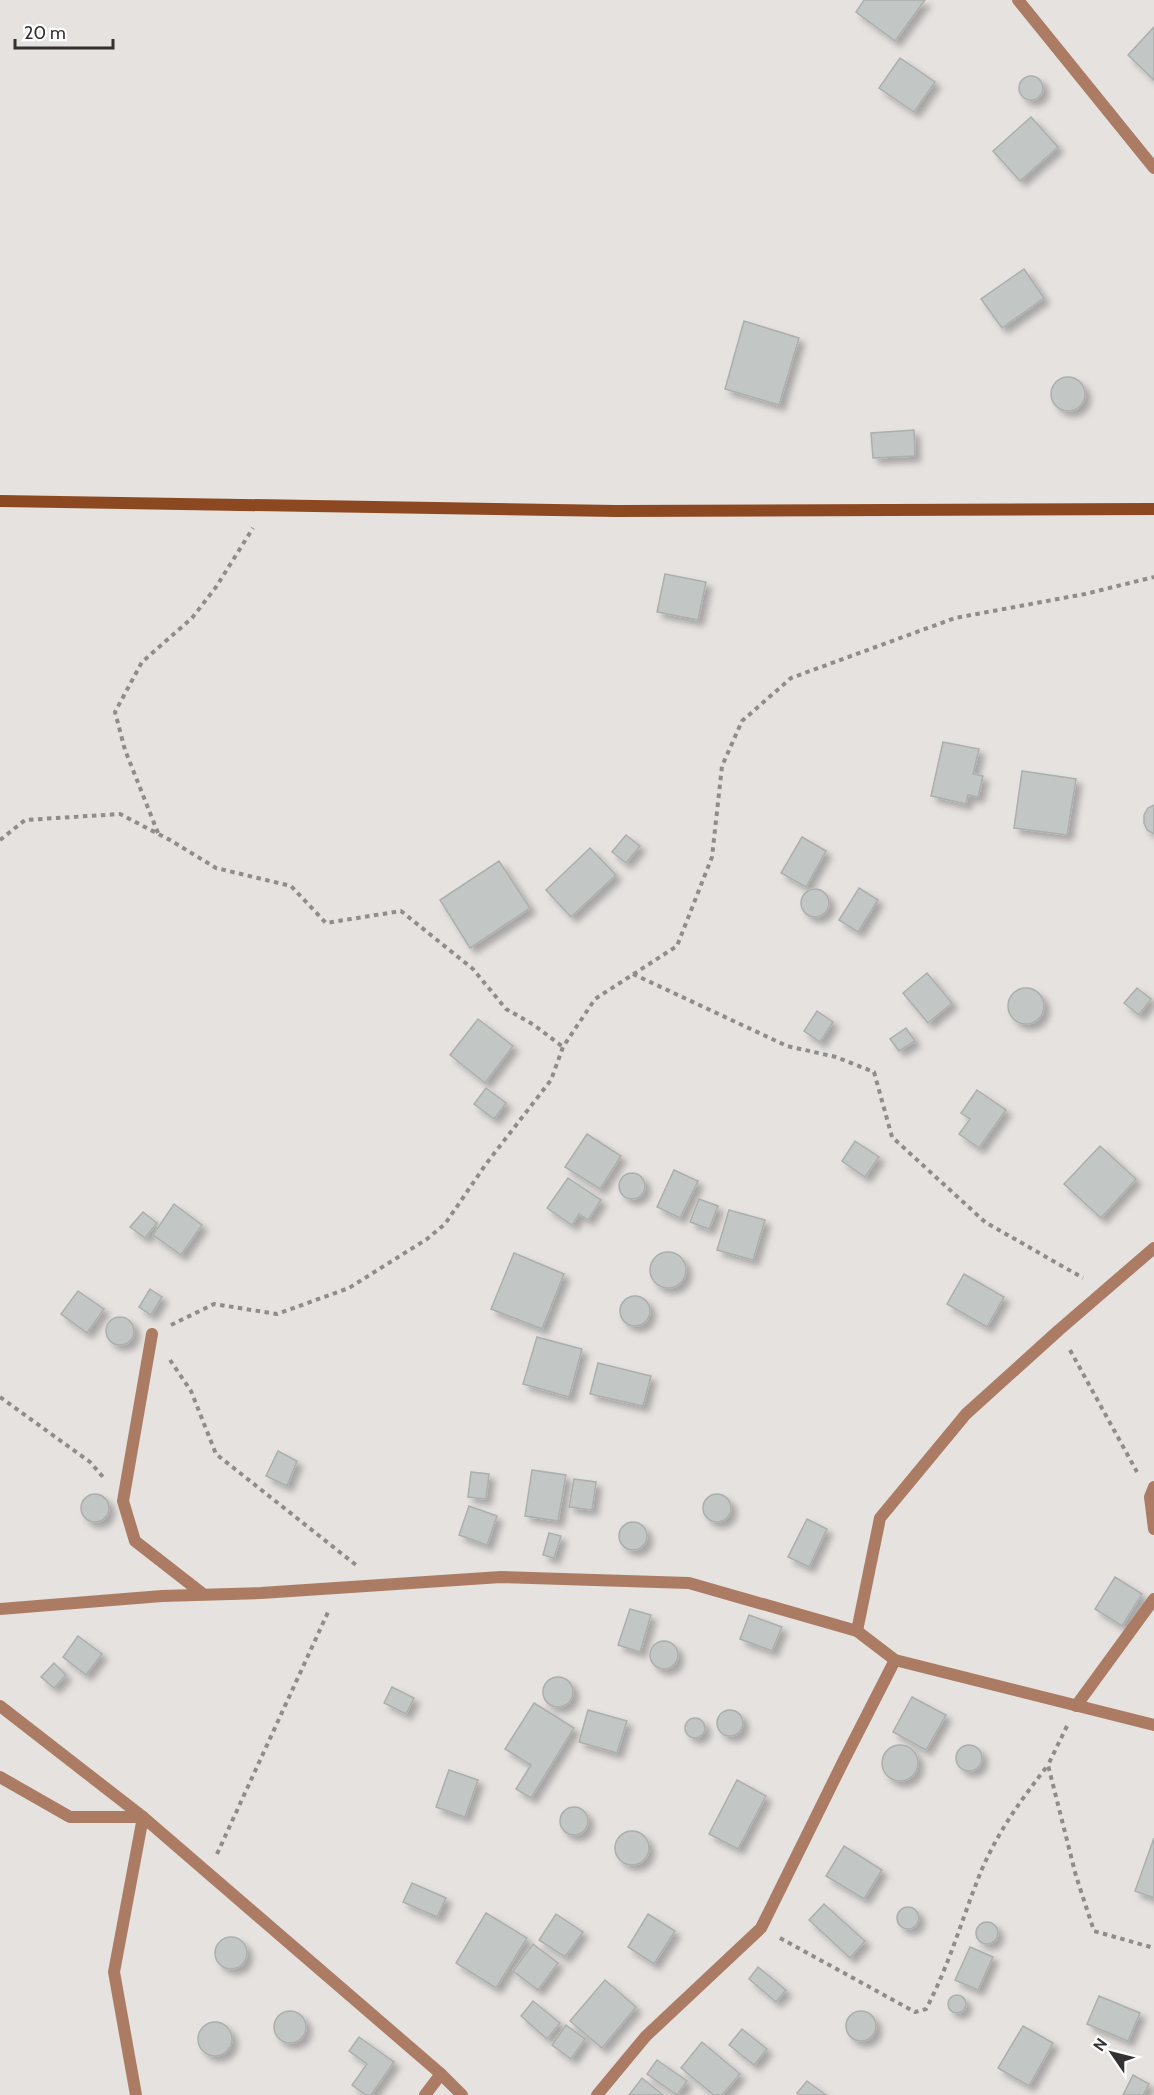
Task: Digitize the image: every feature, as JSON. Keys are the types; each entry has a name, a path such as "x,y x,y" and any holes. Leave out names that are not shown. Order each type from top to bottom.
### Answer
{"main road":[{"path":"0,501 616,511 1154,509"}],"street":[{"path":"1018,0 1154,168"},
{"path":"857,1631 880,1518 966,1414 1154,1248"},
{"path":"152,1334 123,1501 135,1541 203,1594"},
{"path":"1152,1492 1154,1529"},
{"path":"0,1609 151,1596 382,1586 501,1577 689,1583 857,1631 895,1660 1154,1725"},
{"path":"1076,1706 1154,1599"},
{"path":"597,2095 646,2036 761,1928 895,1660"},
{"path":"0,1706 143,1817 441,2074 462,2095"},
{"path":"0,1777 70,1817 143,1817"},
{"path":"136,2095 114,1972 143,1817"},
{"path":"425,2095 441,2074"}],"path":[{"path":"158,834 125,750 115,712 142,662 192,618 216,587 268,506"},
{"path":"382,1586 216,1454 191,1391 152,1334 214,1304 277,1314 349,1288 427,1239 445,1224 486,1164 551,1080 563,1047 595,999 677,946 712,857 722,766 742,721 791,678 955,618 1085,594 1154,577"},
{"path":"0,840 25,820 120,814 216,868 291,886 326,923 401,911 473,969 506,1009 534,1025 563,1047"},
{"path":"633,974 787,1046 836,1057 874,1072 892,1137 985,1222 1105,1290"},
{"path":"1059,1330 1152,1492"},
{"path":"0,1397 90,1462 123,1501"},
{"path":"208,1874 339,1588"},
{"path":"761,1928 915,2012 926,2009 938,1987 983,1868 1006,1821 1048,1765 1076,1706"},
{"path":"1048,1765 1076,1876 1094,1931 1154,1948"}],"building":[{"path":"864,0 925,0 895,41 856,12"},
{"path":"1154,27 1154,80 1128,55"},
{"path":"900,58 935,82 914,112 879,88"},
{"path":"1031,76 1040,79 1043,88 1040,97 1031,100 1022,97 1019,88 1022,79"},
{"path":"1031,117 1058,147 1020,181 993,151"},
{"path":"1024,269 1044,298 1002,328 981,299"},
{"path":"744,321 799,338 779,405 725,389"},
{"path":"1068,377 1080,382 1085,394 1080,406 1068,411 1056,406 1051,394 1056,382"},
{"path":"914,430 915,456 873,458 871,433"},
{"path":"665,574 706,582 698,620 657,612"},
{"path":"943,742 979,749 973,774 983,776 978,797 968,795 966,804 931,796"},
{"path":"1022,771 1076,779 1067,835 1014,828"},
{"path":"1154,805 1154,834 1147,830 1144,815 1148,808"},
{"path":"626,835 640,846 626,863 612,852"},
{"path":"802,837 826,851 806,887 781,873"},
{"path":"590,848 616,875 571,917 546,890"},
{"path":"499,861 530,908 470,948 440,900"},
{"path":"859,888 878,900 858,932 839,920"},
{"path":"815,889 825,893 829,903 825,913 815,917 805,913 801,903 805,893"},
{"path":"927,973 952,1003 928,1023 903,993"},
{"path":"1026,988 1038,994 1044,1006 1038,1018 1026,1024 1014,1018 1008,1006 1014,994"},
{"path":"1137,988 1151,999 1139,1015 1124,1003"},
{"path":"817,1011 833,1022 820,1042 804,1031"},
{"path":"478,1019 513,1046 485,1083 450,1055"},
{"path":"906,1028 915,1041 899,1051 890,1039"},
{"path":"486,1088 506,1103 494,1119 474,1104"},
{"path":"977,1090 1006,1110 979,1148 959,1134 970,1119 961,1113"},
{"path":"587,1134 621,1156 600,1189 565,1167"},
{"path":"855,1141 879,1157 865,1177 842,1161"},
{"path":"1100,1146 1136,1179 1101,1218 1064,1184"},
{"path":"674,1170 698,1181 680,1218 657,1207"},
{"path":"632,1173 641,1177 645,1186 641,1195 632,1199 623,1195 619,1186 623,1177"},
{"path":"568,1178 601,1200 588,1220 579,1214 572,1225 547,1208"},
{"path":"699,1199 718,1206 709,1229 690,1222"},
{"path":"174,1204 202,1225 181,1255 153,1235"},
{"path":"729,1210 765,1220 753,1260 717,1250"},
{"path":"143,1212 157,1223 145,1238 130,1227"},
{"path":"668,1252 681,1257 686,1270 681,1283 668,1288 655,1283 650,1270 655,1257"},
{"path":"514,1253 564,1274 542,1329 491,1309"},
{"path":"964,1274 1004,1297 987,1327 947,1304"},
{"path":"150,1289 162,1297 151,1315 139,1307"},
{"path":"78,1291 104,1309 87,1333 61,1314"},
{"path":"635,1296 646,1300 650,1311 646,1322 635,1326 624,1322 620,1311 624,1300"},
{"path":"120,1317 130,1321 134,1331 130,1341 120,1345 110,1341 106,1331 110,1321"},
{"path":"537,1337 582,1349 569,1397 523,1384"},
{"path":"598,1363 651,1376 643,1406 590,1394"},
{"path":"278,1451 297,1461 287,1486 266,1476"},
{"path":"532,1470 566,1475 558,1521 525,1516"},
{"path":"471,1472 489,1474 486,1499 468,1497"},
{"path":"574,1479 596,1482 592,1510 569,1507"},
{"path":"95,1494 105,1498 109,1508 105,1518 95,1522 85,1518 81,1508 85,1498"},
{"path":"717,1494 727,1498 731,1508 727,1518 717,1522 707,1518 703,1508 707,1498"},
{"path":"469,1506 497,1516 487,1545 459,1535"},
{"path":"807,1519 827,1529 809,1567 788,1557"},
{"path":"633,1522 643,1526 647,1536 643,1546 633,1550 623,1546 619,1536 623,1526"},
{"path":"549,1533 561,1536 554,1558 543,1555"},
{"path":"1115,1577 1142,1594 1122,1626 1095,1609"},
{"path":"630,1609 651,1615 640,1652 618,1645"},
{"path":"749,1615 782,1627 772,1651 740,1639"},
{"path":"78,1636 102,1654 86,1675 63,1657"},
{"path":"664,1641 674,1645 678,1655 674,1665 664,1669 654,1665 650,1655 654,1645"},
{"path":"54,1663 66,1675 54,1688 41,1677"},
{"path":"558,1677 564,1678 572,1686 572,1698 564,1706 558,1707 552,1706 544,1698 543,1692 544,1686 552,1678"},
{"path":"392,1687 414,1698 406,1714 384,1703"},
{"path":"912,1697 946,1715 926,1750 893,1732"},
{"path":"534,1703 574,1728 531,1798 516,1789 531,1765 505,1749"},
{"path":"588,1710 627,1721 617,1753 579,1742"},
{"path":"730,1710 739,1714 743,1723 739,1732 730,1736 721,1732 717,1723 721,1714"},
{"path":"691,1718 699,1718 705,1724 705,1732 699,1738 691,1738 685,1732 685,1724"},
{"path":"900,1745 912,1751 918,1763 912,1775 900,1781 888,1775 882,1763 888,1751"},
{"path":"969,1745 978,1749 982,1758 978,1767 969,1771 960,1767 956,1758 960,1749"},
{"path":"449,1770 478,1780 465,1817 436,1807"},
{"path":"737,1780 766,1796 738,1849 709,1834"},
{"path":"574,1807 584,1811 588,1821 584,1831 574,1835 564,1831 560,1821 564,1811"},
{"path":"632,1831 644,1836 649,1848 644,1860 632,1865 620,1860 615,1848 620,1836"},
{"path":"1154,1838 1154,1898 1135,1891"},
{"path":"844,1846 882,1870 864,1899 826,1876"},
{"path":"412,1883 446,1898 437,1917 403,1902"},
{"path":"824,1904 865,1941 850,1958 809,1920"},
{"path":"908,1907 916,1910 919,1918 916,1926 908,1929 900,1926 897,1918 900,1910"},
{"path":"486,1913 527,1938 496,1988 456,1963"},
{"path":"556,1914 583,1932 565,1957 539,1940"},
{"path":"648,1914 675,1931 654,1964 628,1947"},
{"path":"987,1922 995,1925 998,1933 995,1941 987,1944 979,1941 976,1933 979,1925"},
{"path":"231,1937 243,1941 247,1953 243,1965 231,1969 219,1965 215,1953 219,1941"},
{"path":"533,1944 558,1963 538,1990 513,1971"},
{"path":"970,1947 993,1957 978,1990 955,1980"},
{"path":"758,1967 786,1990 776,2002 749,1979"},
{"path":"605,1980 636,2007 602,2048 570,2021"},
{"path":"953,1995 961,1995 966,2000 964,2011 953,2013 948,2008 948,2000"},
{"path":"1099,1996 1140,2013 1128,2041 1087,2024"},
{"path":"533,2001 560,2023 547,2039 521,2016"},
{"path":"290,2011 302,2015 306,2027 302,2039 290,2043 278,2039 274,2027 278,2015"},
{"path":"861,2011 867,2012 875,2020 875,2032 867,2040 861,2041 855,2040 847,2032 846,2026 847,2020 855,2012"},
{"path":"215,2022 227,2027 232,2039 227,2051 215,2056 203,2051 198,2039 203,2027"},
{"path":"566,2025 585,2039 571,2059 552,2045"},
{"path":"1023,2026 1053,2043 1029,2086 998,2068"},
{"path":"742,2029 767,2049 754,2065 729,2045"},
{"path":"359,2037 394,2062 371,2095 366,2095 352,2085 367,2064 349,2051"},
{"path":"702,2042 740,2074 722,2095 714,2095 681,2068"},
{"path":"657,2060 687,2081 677,2095 647,2074"},
{"path":"1133,2075 1149,2084 1143,2095 1123,2095"},
{"path":"642,2078 663,2095 629,2095"},
{"path":"807,2081 826,2095 799,2095 797,2093"}]}
